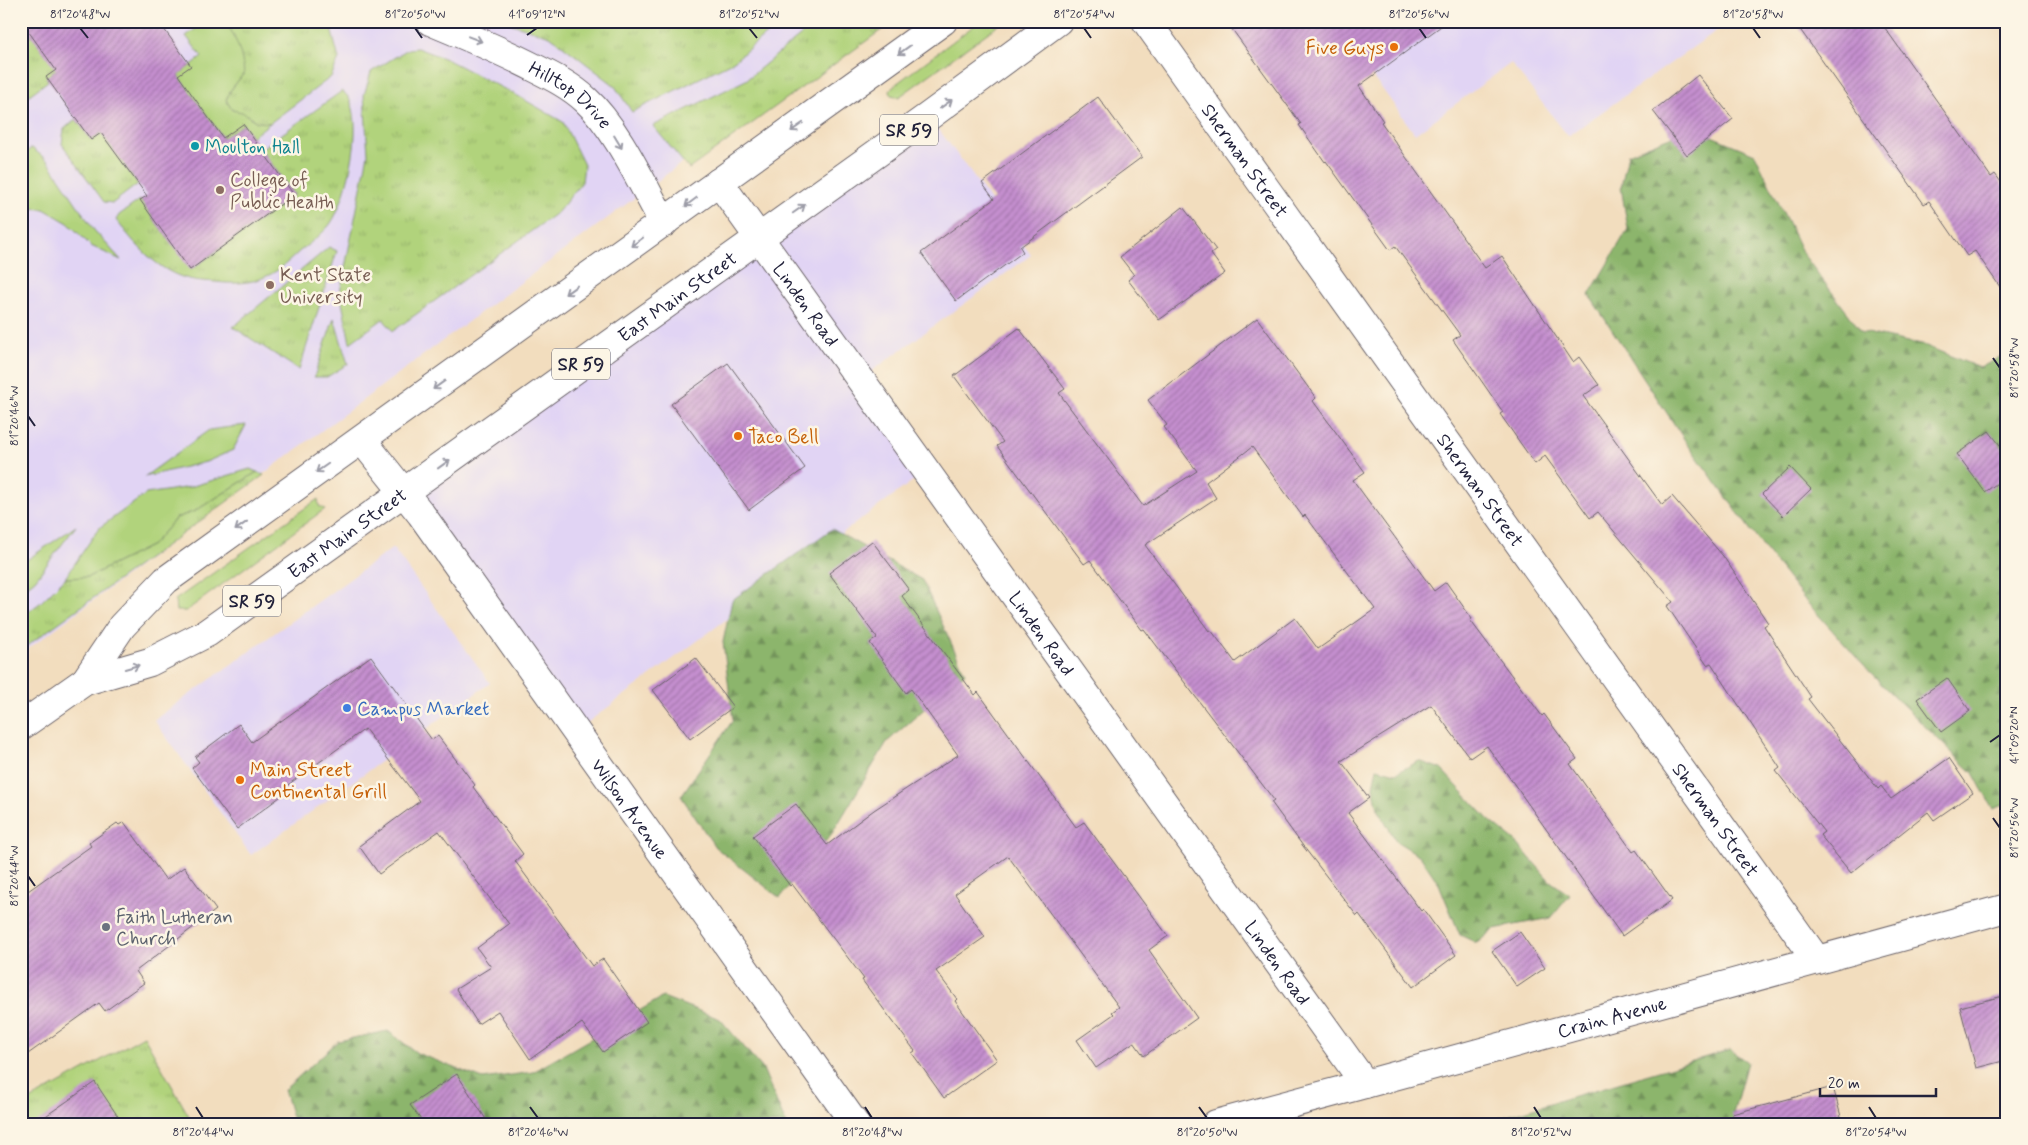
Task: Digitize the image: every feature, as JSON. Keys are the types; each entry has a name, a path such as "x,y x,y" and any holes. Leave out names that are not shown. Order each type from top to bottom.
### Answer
{"street":[{"name":"Hilltop Drive","path":"430,21 492,46 567,84 587,100 609,127 664,223"},
{"name":"East Main Street","path":"85,681 122,626 166,580 943,21"},
{"name":"East Main Street","path":"21,726 85,681 150,662 207,634 921,122 1058,21"},
{"name":"Sherman Street","path":"1146,21 1816,959"},
{"name":"Linden Road","path":"719,182 1365,1084"},
{"name":"Wilson Avenue","path":"362,440 421,514 856,1124"},
{"name":"Crain Avenue","path":"1216,1124 2007,908"}],"shaded area":[{"name":"Kent State University","path":"21,21 878,21 761,104 21,654"},
{"path":"1333,21 1730,21 1568,136 1511,63 1415,134"},
{"path":"929,116 1031,255 861,379 926,471 576,731 404,493"},
{"path":"393,548 490,683 251,855 154,720"}],"green space":[{"path":"206,21 226,21 236,40 240,53 244,73 230,91 226,100 232,110 242,112 257,122 270,123 252,137 243,124 223,138 178,75 202,57 186,36"},
{"path":"226,21 329,21 339,59 331,77 270,123 257,122 248,115 232,110 226,100 230,91 244,73"},
{"path":"503,21 782,21 734,61 632,112 614,85 550,36"},
{"path":"818,21 894,21 689,169 653,126 746,80"},
{"path":"980,21 1004,21 899,97 891,95 892,87"},
{"path":"21,22 32,37 46,27 70,60 46,77 48,81 28,96 21,86"},
{"path":"417,48 446,59 518,96 563,122 584,165 582,182 558,212 393,331 383,319 350,343 340,292 368,154 364,95 371,72 408,49"},
{"path":"342,91 350,101 354,116 355,134 349,176 337,211 331,223 321,234 271,274 255,281 235,283 189,279 157,264 116,220 119,215 140,200 191,270 294,195 261,149"},
{"path":"76,119 91,140 114,123 125,166 138,184 113,203 104,202 62,144 64,129"},
{"path":"1692,128 1755,154 1803,254 1862,332 1926,346 1980,368 2007,353 2007,804 1993,809 1973,773 1874,677 1805,600 1766,551 1686,442 1589,295 1628,229 1621,187 1628,154"},
{"path":"32,148 48,161 94,230 121,260 91,246 68,223 44,209 21,208 21,155"},
{"path":"329,247 337,251 299,370 233,327"},
{"path":"334,318 348,364 327,377 314,377"},
{"path":"246,425 233,450 206,462 144,477 209,430"},
{"path":"250,469 257,472 195,511 176,518 152,545 88,577 65,578 99,528 146,494 190,487"},
{"path":"257,472 264,475 21,650 21,617 40,603 65,578 88,577 152,545 176,518 195,511"},
{"path":"318,499 319,506 325,509 186,611 176,611 175,600"},
{"path":"76,526 35,580 21,591 21,564"},
{"path":"832,529 922,580 965,673 887,742 833,832 780,898 715,847 681,796 733,720 723,642 732,600"},
{"path":"1419,761 1441,769 1489,820 1515,841 1550,881 1570,895 1551,918 1494,929 1477,943 1460,935 1439,884 1420,856 1396,841 1378,809 1373,786 1377,768 1396,773"},
{"path":"663,997 720,1019 763,1069 786,1124 294,1124 284,1090 338,1041 388,1031 417,1053 483,1079 533,1072"},
{"path":"144,1036 191,1120 186,1124 21,1124 21,1105"},
{"path":"1730,1050 1747,1062 1733,1114 1737,1124 1480,1124"}],"building":[{"name":"Moulton Hall","path":"21,21 158,21 191,66 178,75 223,138 243,124 294,195 190,270 140,200 147,196 101,133 91,140 46,77 56,70"},
{"path":"1226,21 1448,21 1359,86 1383,121 1381,122 1485,268 1502,256 1573,362 1579,357 1599,385 1583,396 1662,505 1672,496 1723,556 1768,623 1764,626 1811,697 1808,699 1878,789 1881,786 1891,799 1949,758 1973,793 1934,820 1928,812 1851,873 1820,835 1824,832 1776,771 1780,768 1711,663 1707,665 1667,606 1673,602 1598,512 1590,518 1545,456 1535,464 1500,414 1503,412 1453,340 1460,335 1395,246 1390,250 1325,162 1299,125 1301,124"},
{"path":"1794,21 1880,21 1991,177 1995,174 2007,190 2007,297 1975,251 1967,256 1929,201 1924,204"},
{"path":"1698,75 1733,119 1687,155 1653,111"},
{"path":"1098,97 1142,157 1020,247 1023,252 956,301 921,253 994,199 982,183"},
{"path":"1183,207 1216,250 1211,254 1225,273 1159,320 1128,280 1134,275 1120,257"},
{"path":"1257,318 1316,398 1313,401 1365,472 1353,480 1434,591 1446,582 1472,619 1470,620 1542,716 1544,714 1577,759 1570,764 1633,852 1636,850 1672,900 1622,936 1487,746 1470,758 1431,705 1341,761 1369,798 1348,813 1421,911 1423,909 1456,955 1413,987 1359,914 1357,916 1303,846 1271,802 1274,800 1144,629 1142,630 1090,560 1084,564 997,446 1003,442 954,376 1019,328 1065,389 1059,393 1143,506 1197,471 1164,427 1167,425 1148,400","holes":["1252,447 1303,517 1305,515 1375,609 1318,649 1295,618 1235,662 1211,630 1209,631 1145,545 1216,498 1206,482"]},
{"name":"Taco Bell","path":"728,363 805,468 749,510 671,404"},
{"path":"1989,431 2007,454 2007,476 1985,492 1957,454"},
{"path":"1790,467 1811,489 1783,516 1762,494"},
{"path":"872,541 909,590 902,596 975,695 978,692 1076,827 1084,822 1168,936 1149,950 1197,1018 1144,1056 1134,1042 1096,1068 1077,1040 1114,1014 1112,1012 1119,1007 1008,856 955,894 985,937 936,971 997,1060 944,1098 912,1053 915,1051 862,980 864,979 753,836 796,804 827,845 874,810 958,755 911,689 906,693 870,643 877,638 829,573"},
{"path":"371,656 432,740 438,736 475,785 473,787 523,854 515,861 592,966 603,959 647,1022 603,1052 582,1023 530,1059 498,1011 478,1024 456,989 491,967 477,948 509,924 439,831 379,874 359,846 420,801 365,729 285,787 288,791 237,829 192,768 199,762 195,757 239,724 252,742"},
{"path":"696,658 733,707 690,739 653,690"},
{"path":"1947,678 1970,711 1941,732 1917,699"},
{"name":"Faith Lutheran Church","path":"124,822 166,880 184,867 216,910 136,971 144,983 105,1011 99,1003 21,1059 21,896 91,846 89,843 117,823 119,825"},
{"path":"1520,932 1545,968 1517,987 1492,951"},
{"path":"2007,995 2007,1060 1976,1068 1960,1007"},
{"path":"457,1074 489,1124 424,1124 410,1105"},
{"path":"95,1082 123,1124 34,1124"},
{"path":"1833,1087 1843,1124 1734,1124 1732,1114"}],"place":[{"name":"Five Guys","path":"1394,47"},
{"name":"Moulton Hall","path":"195,146"},
{"name":"College of Public Health","path":"220,190"},
{"name":"Kent State University","path":"270,285"},
{"name":"Taco Bell","path":"738,436"},
{"name":"Campus Market","path":"347,708"},
{"name":"Main Street Continental Grill","path":"240,780"},
{"name":"Faith Lutheran Church","path":"106,927"}]}
